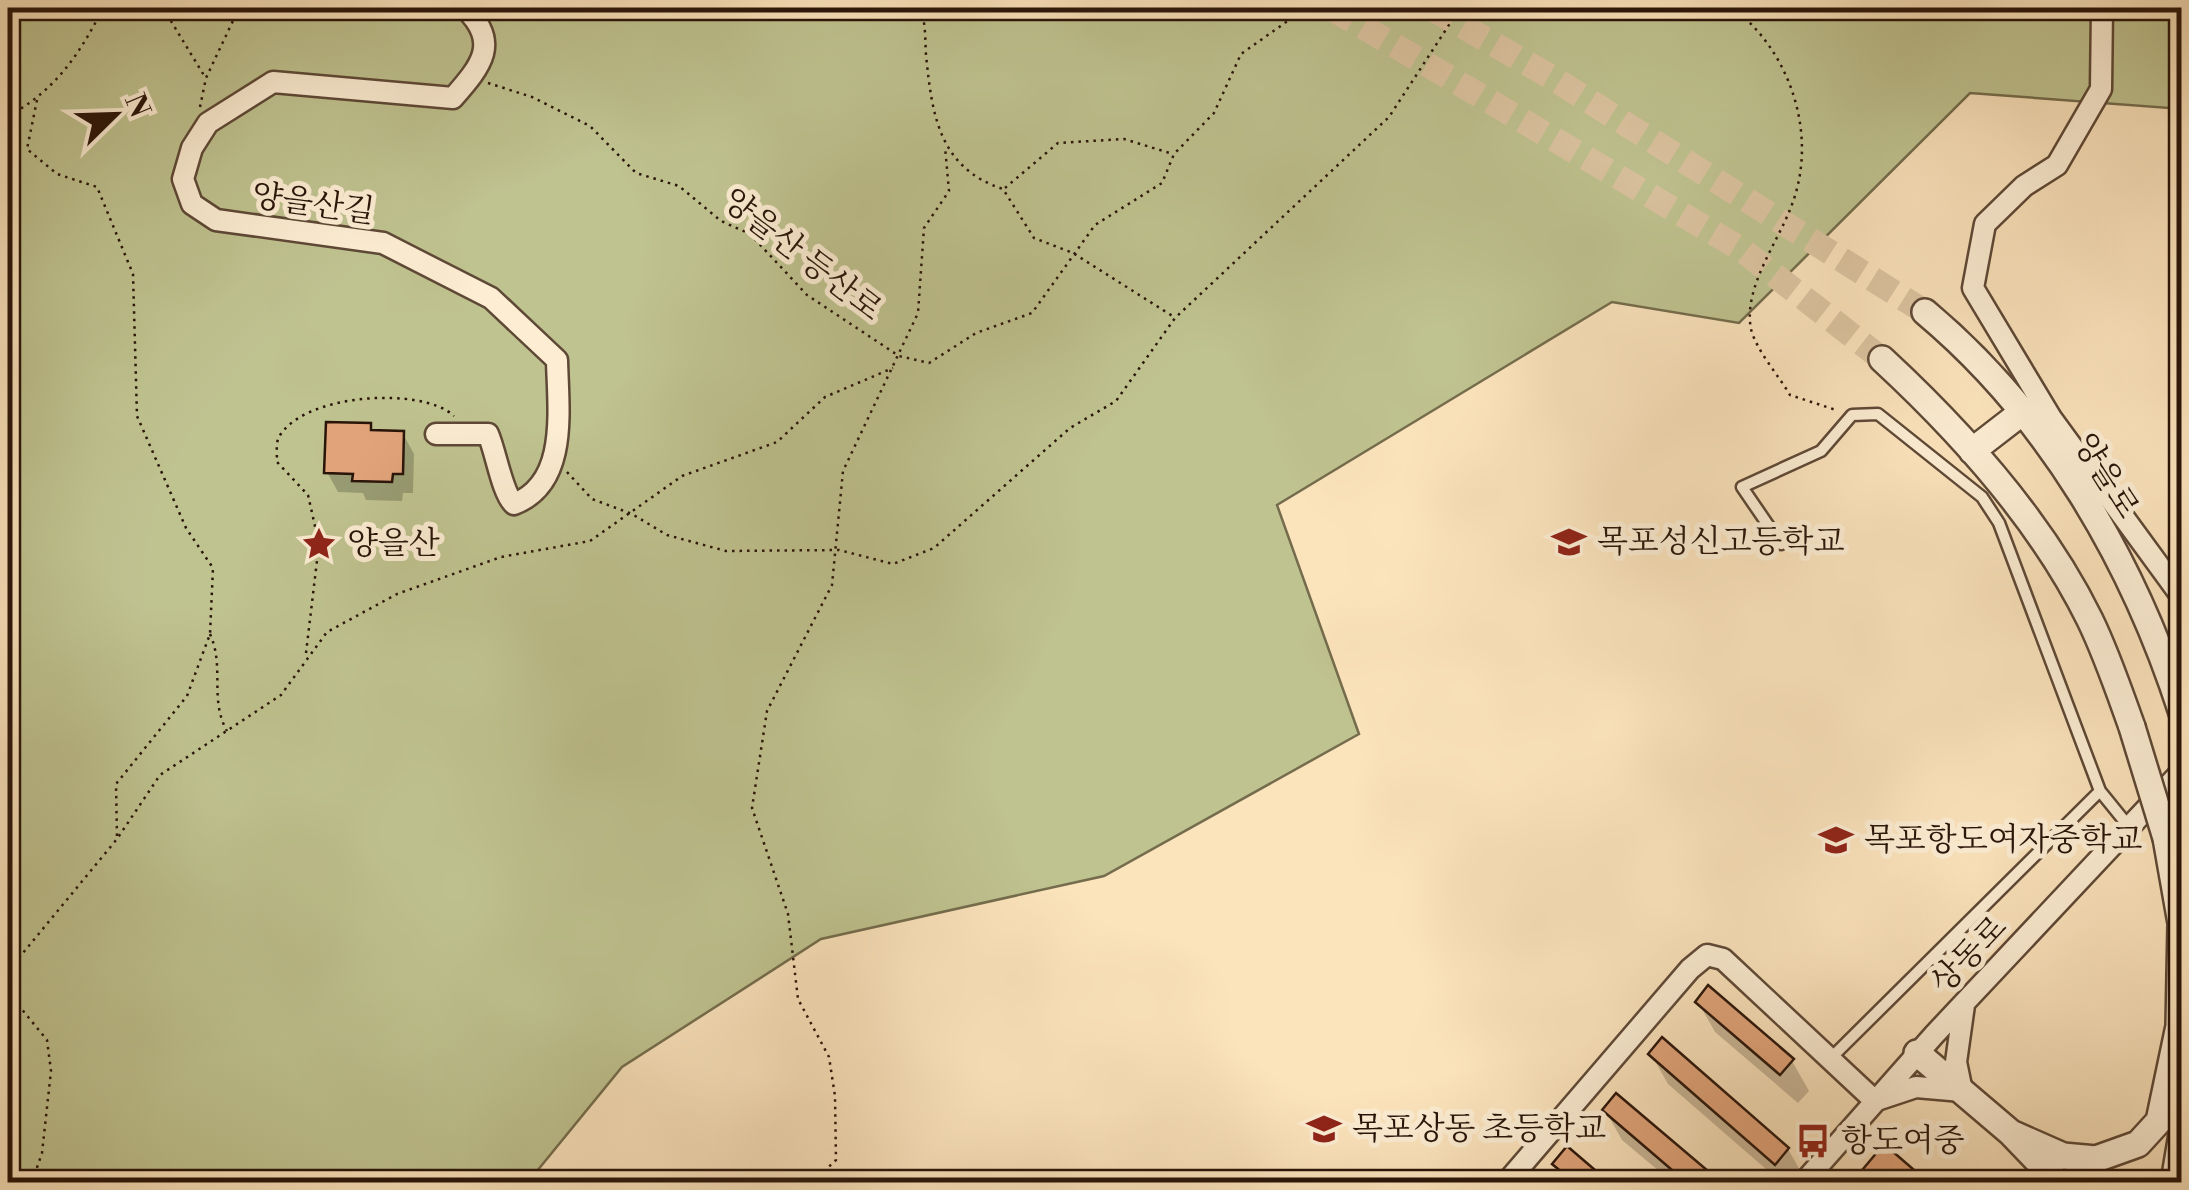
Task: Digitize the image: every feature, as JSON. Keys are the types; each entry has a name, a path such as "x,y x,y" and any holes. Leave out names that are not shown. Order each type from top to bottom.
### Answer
{"street":[{"path":"465,8 483,26 485,50 471,78"},
{"path":"2102,8 2102,90 2058,165 2024,186 1985,224 1973,288 2051,418 2182,597"},
{"name":"양을산길","path":"461,434 488,434 500,462 506,496 514,504 543,487 558,423 557,360 492,298 382,243 216,220 192,204 182,179 192,148 208,123 273,82 453,98 471,78"},
{"name":"양을로","path":"1926,312 2025,410 2140,594 2181,710"},
{"path":"1882,359 1972,452 2012,500 2072,588 2096,633 2132,727 2166,838 2181,926 2179,1026 2159,1122 2138,1144 2096,1159 2063,1156 2011,1133"},
{"path":"1972,452 2025,410"},
{"path":"436,434 461,434"},
{"name":"상동로","path":"1804,1182 1918,1053 2182,771"},
{"path":"1507,1182 1690,968 1707,955 1723,959 1875,1101 1916,1086 1962,1091"},
{"path":"1962,1091 1956,1062 1964,1005"},
{"path":"1918,1053 2011,1133 2058,1182"},
{"path":"2174,1182 2182,1134"}],"lane":[{"path":"1780,544 1742,487 1820,451 1852,415 1878,414 1969,485 1999,522 2100,791 2130,828"},
{"path":"1832,1058 2100,791"}],"path":[{"path":"8,116 37,100 81,51 104,8"},
{"path":"163,8 206,78"},
{"path":"199,113 206,78 239,8"},
{"name":"양을산 등산로","path":"812,1182 836,1160 836,1096 830,1057 798,999 788,914 752,808 767,711 832,585 843,471 918,313 924,228 949,190 945,147 930,92 920,8"},
{"name":"양을산 등산로","path":"471,78 532,97 590,126 636,173 679,186 721,220 750,234 807,295 899,356 928,363 976,334 1032,312 1095,225 1162,183 1174,154 1214,112 1241,54 1306,8"},
{"path":"552,456 592,499 632,514 667,534 726,551 838,550 893,564 934,548 1070,428 1116,401 1175,318 1388,118 1460,8"},
{"path":"1733,8 1754,24 1797,98 1803,122 1794,202 1750,301 1751,332 1790,395 1852,415"},
{"path":"37,100 27,149 56,174 97,187 133,274 137,416 186,528 213,568 210,634 187,696 116,784 117,839"},
{"path":"1003,189 1058,143 1124,139 1174,154"},
{"path":"945,147 979,181 1003,189 1034,238 1073,253 1175,318"},
{"name":"양을산 등산로","path":"32,1182 42,1153 51,1071 48,1040 15,1001 10,965 117,839 160,775 281,694 306,654 327,632 397,594 501,557 590,541 682,476 777,442 825,398 893,368"},
{"name":"양을산 등산로","path":"306,654 319,544 308,495 277,462 277,440 288,427 324,406 358,398 436,402 460,423 461,434"},
{"path":"210,634 219,654 216,711 227,732"}],"green space":[{"path":"8,8 2181,8 2182,109 1970,93 1739,323 1612,302 1277,505 1359,734 1104,876 821,939 622,1067 528,1182 8,1182"}],"building":[{"path":"326,422 371,423 371,430 404,431 403,474 393,474 392,482 352,481 353,474 324,473"},
{"path":"1708,985 1794,1059 1780,1075 1695,1002"},
{"path":"1662,1037 1789,1148 1775,1165 1648,1054"},
{"path":"1616,1093 1721,1182 1686,1182 1602,1110"},
{"path":"1884,1144 1928,1182 1879,1182 1863,1169"},
{"path":"1567,1146 1609,1182 1574,1182 1552,1164"}],"tunnel":[{"path":"1331,8 1741,249 1882,359"},
{"path":"1431,8 1551,77 1925,312"}],"place":[{"name":"목포성신고등학교","path":"1569,542"},
{"name":"양을산","path":"319,544"},
{"name":"목포항도여자중학교","path":"1836,840"},
{"name":"목포상동 초등학교","path":"1324,1129"},
{"name":"항도여중","path":"1813,1141"}]}
